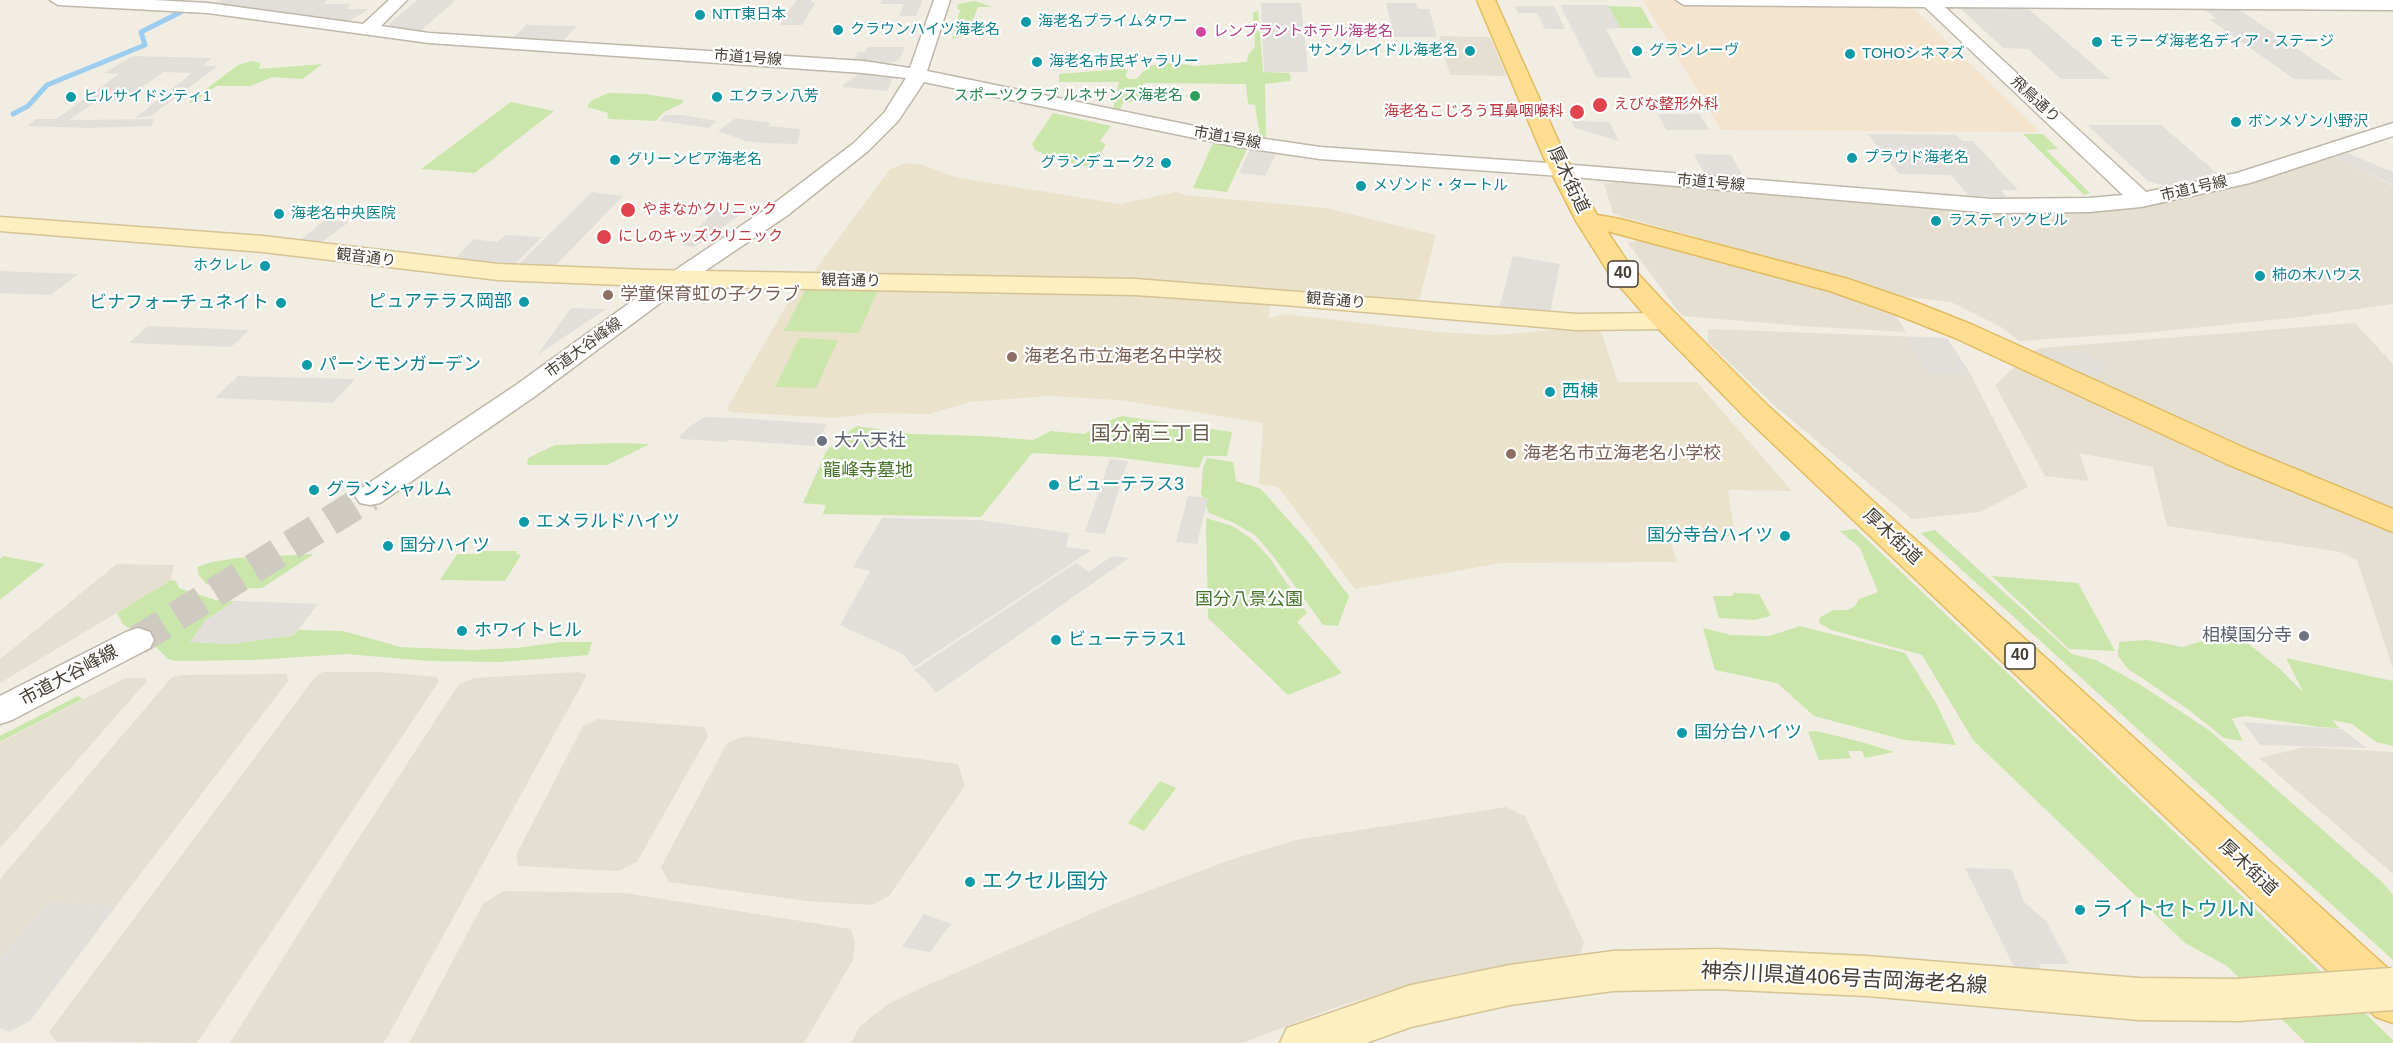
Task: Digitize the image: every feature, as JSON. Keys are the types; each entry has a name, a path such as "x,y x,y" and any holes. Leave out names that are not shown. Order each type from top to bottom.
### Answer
{"main road":[{"name":"厚木街道","path":"1486,0 1561,170 1588,221 1619,269 1667,321 1764,418 2393,1003"},
{"path":"1588,221 1611,224 1839,285 1905,308 1963,331 2238,457 2393,521"},
{"name":"観音通り","path":"0,224 263,244 498,272 1135,287 1577,322 1667,321"},
{"name":"神奈川県道406号吉岡海老名線","path":"1304,1043 1411,1006 1510,985 1613,971 1715,969 1867,976 2139,999 2238,1000 2393,989"}],"street":[{"name":"市道1号線","path":"57,0 208,8 429,38 863,67 917,75 1238,141 1320,153 1561,170 1939,203 2078,206 2141,201 2242,178 2393,129"},
{"path":"365,31 399,0"},
{"name":"市道大谷峰線","path":"370,496 525,391 679,278 780,210 861,147 898,108 917,75 942,0"},
{"path":"1684,0 2393,5"},
{"name":"飛鳥通り","path":"1929,1 2141,201"},
{"name":"市道大谷峰線","path":"0,711 138,640"}],"shaded area":[{"path":"221,0 327,0 323,4 351,4 346,9 369,9 351,20 335,21 214,5"},
{"path":"417,0 456,0 418,33 391,31 389,24"},
{"path":"796,0 812,0 811,2 815,3 802,25 780,25"},
{"path":"882,0 923,0 916,16 899,16 904,4 880,4"},
{"path":"1643,0 1905,0 2040,132 1721,130"},
{"path":"1261,3 1301,3 1308,72 1264,72"},
{"path":"1386,3 1416,3 1418,9 1429,9 1437,37 1394,37"},
{"path":"1560,5 1608,5 1620,28 1606,29 1632,78 1596,77"},
{"path":"2024,5 2110,79 2061,79 2028,49 2003,48 1962,10 1966,6"},
{"path":"1515,6 1554,6 1565,29 1545,29 1537,13 1518,13"},
{"path":"2201,7 2237,8 2343,80 2294,79 2209,19 2217,19"},
{"path":"526,25 577,26 561,43 509,41"},
{"path":"1439,36 1490,37 1507,76 1450,75"},
{"path":"868,47 905,47 899,60 888,63 854,60 858,52 865,52"},
{"path":"133,56 212,58 203,66 218,66 151,116 135,118 192,73 163,72 122,101 97,101 69,120 154,119 151,126 89,128 27,126 36,119 56,119 119,74 104,73"},
{"path":"861,72 894,75 887,91 841,87"},
{"path":"1658,114 1700,114 1709,130 1666,130"},
{"path":"665,115 682,115 717,121 709,128 660,121"},
{"path":"736,118 770,123 768,126 800,129 797,144 746,141 718,131"},
{"path":"1571,121 1609,122 1619,141 1575,128"},
{"path":"2087,125 2161,125 2218,174 2167,186 2149,182"},
{"path":"1868,134 1957,135 1962,141 1973,141 2018,190 2001,190 2006,197 1969,196 1951,175 1899,174"},
{"path":"1250,150 1276,154 1265,176 1239,173"},
{"path":"2345,152 2393,172 2393,185 2333,156"},
{"path":"1694,154 1731,155 1746,180 1706,177"},
{"path":"2333,156 2393,186 2393,304 2300,317 2154,332 2019,341 2001,327 1951,302 1898,296 1848,279 1620,216 1613,213 1604,184 1615,182 1979,211 2118,210 2188,196"},
{"path":"906,163 923,165 955,177 1120,204 1176,192 1185,195 1326,208 1436,235 1419,301 1031,278 813,273 890,169"},
{"path":"592,192 623,196 550,271 518,265"},
{"path":"716,209 746,211 694,247 682,245"},
{"path":"325,220 349,222 315,247 295,244"},
{"path":"506,235 542,237 510,269 457,257 473,239 497,242"},
{"path":"1639,240 1836,293 1894,313 1906,332 1682,316 1628,243"},
{"path":"1513,256 1560,264 1550,313 1499,308"},
{"path":"0,271 78,274 51,295 0,293"},
{"name":"海老名市立海老名小学校","path":"800,282 1130,290 1270,301 1269,318 1286,314 1436,332 1495,335 1599,326 1618,382 1697,382 1792,491 1728,490 1735,536 1669,536 1677,562 1501,563 1355,589 1278,487 1259,484 1263,423 1119,400 1049,396 970,402 929,414 872,413 835,418 730,412 727,408"},
{"path":"571,308 606,309 537,355"},
{"path":"2355,323 2393,364 2393,514 2026,354 2041,348"},
{"path":"148,326 249,330 231,347 129,343"},
{"path":"1708,329 1947,338 1971,375 2028,487 1980,512 1912,519 1776,407 1708,342"},
{"path":"1906,337 1947,338 1971,375 1928,374"},
{"path":"2084,350 2099,361 2105,360 2105,369 2092,380 2039,356 2043,352"},
{"path":"2015,367 2393,527 2393,669 2357,560 2341,552 2167,526 2153,467 2079,453 2089,481 2045,476 1995,385"},
{"path":"238,376 355,379 333,403 215,398"},
{"path":"705,417 827,424 815,446 681,439 680,436 690,426"},
{"path":"1110,459 1128,461 1105,534 1085,532"},
{"path":"1188,496 1208,498 1197,544 1176,542"},
{"path":"882,518 980,520 1069,533 1066,547 1092,550 914,667 903,654 840,625 870,571 853,567"},
{"path":"1112,556 1129,558 936,693 914,670 1076,563 1089,572"},
{"path":"117,564 174,565 171,580 0,683 0,659"},
{"path":"235,601 318,604 294,635 232,644 190,642 206,620"},
{"path":"323,672 381,672 436,677 439,681 197,1043 55,1041 49,1032 315,677"},
{"path":"579,672 587,675 384,1043 230,1043 347,856 459,684 474,678"},
{"path":"287,674 288,681 116,906 48,902 0,959 0,879 171,678 181,675"},
{"path":"125,678 145,678 147,681 0,848 0,743"},
{"path":"598,719 704,727 708,736 637,862 618,871 518,866 516,855 583,726"},
{"path":"2243,722 2342,729 2367,748 2260,745"},
{"path":"745,736 958,764 965,786 889,896 872,905 807,901 669,882 661,867 727,743"},
{"path":"2305,747 2393,752 2393,874 2259,758"},
{"path":"1506,807 1525,816 1584,943 1579,958 1528,962 1453,974 1342,1005 1242,1043 851,1043 860,1026 888,1004 923,987 1114,904 1227,861 1296,840"},
{"path":"1965,868 2012,869 2024,902 2046,921 2069,964 2039,964 2041,972 2016,971"},
{"path":"503,891 625,893 851,929 855,941 853,960 804,1043 409,1043 483,904"},
{"path":"48,902 116,906 30,1021 9,1032 0,1028 0,959"},
{"path":"924,914 951,924 930,952 902,947"}],"green space":[{"path":"975,1 992,7 978,7 967,35 952,39 960,10 957,9 958,4"},
{"path":"1608,6 1641,7 1653,28 1620,28"},
{"path":"1258,11 1263,72 1289,73 1291,77 1290,81 1265,84 1266,136 1263,138 1260,137 1255,105 1248,104 1246,84 1147,83 1143,84 1141,101 1123,103 1119,111 1113,110 1119,82 1059,82 1059,74 1123,69 1128,70 1125,76 1129,79 1136,79 1149,66 1172,62 1194,66 1247,62 1248,55 1255,47 1253,12"},
{"path":"252,61 260,63 259,69 322,64 303,79 272,77 250,86 216,86 197,100 189,102 238,65"},
{"path":"608,93 645,94 683,100 683,103 664,112 656,121 610,119 607,117 608,113 587,107 591,101"},
{"path":"511,102 554,111 475,173 421,169"},
{"path":"1053,113 1111,126 1100,141 1106,144 1093,168 1055,159 1035,150 1032,144"},
{"path":"2023,134 2043,134 2058,149 2046,150 2090,193 2084,195"},
{"path":"1213,143 1247,149 1227,192 1193,188"},
{"path":"807,286 879,287 859,333 784,331"},
{"path":"799,338 838,340 816,388 775,387"},
{"name":"龍峰寺墓地","path":"1122,416 1232,432 1227,456 1204,456 1199,468 1114,457 1032,453 981,517 823,514 826,505 803,503 827,450 856,426 913,434 1033,440 1051,431 1084,434 1105,422"},
{"path":"650,444 607,465 527,465 528,458 555,445"},
{"path":"1207,458 1233,462 1236,481 1261,489 1309,543 1349,596 1338,626 1323,625 1255,535 1209,513 1201,493 1203,467"},
{"name":"国分八景公園","path":"1206,518 1232,526 1251,538 1269,557 1307,613 1297,622 1342,673 1288,695 1208,618"},
{"path":"1856,529 2393,1040 2393,1043 2306,1043 2227,966 2185,943 1973,740 1922,655 1832,630 1819,623 1820,617 1834,610 1848,610 1855,606 1859,599 1878,592 1860,548 1840,531"},
{"path":"1935,530 2072,654 2096,660 2141,685 2210,731 2382,882 2393,895 2393,960 1921,533"},
{"path":"480,551 517,551 516,554 521,555 505,581 440,580 457,554 478,554"},
{"path":"314,554 262,588 229,589 206,584 199,575 197,567 237,558"},
{"path":"3,556 45,564 0,600 0,559"},
{"path":"1992,576 2078,583 2115,651 2069,649"},
{"path":"171,580 176,581 179,588 190,592 216,600 235,601 206,620 190,642 232,644 294,635 298,630 343,631 401,647 471,650 516,648 560,642 592,642 588,655 502,662 428,661 346,654 253,660 175,661 168,659 155,646 123,624 117,613"},
{"path":"1733,593 1759,594 1771,616 1754,620 1719,618 1713,596 1733,596"},
{"path":"1800,626 1905,653 1936,703 1956,745 1905,740 1814,716 1777,683 1715,670 1703,628 1731,635 1769,636"},
{"path":"2212,638 2244,640 2280,669 2303,692 2286,658 2393,681 2393,746 2376,742 2352,724 2332,720 2339,728 2245,716 2232,719 2243,741 2224,738 2189,710 2127,668 2118,656 2119,642 2147,640 2183,647"},
{"path":"78,696 83,699 0,742 0,736"},
{"path":"1816,731 1894,752 1865,758 1862,751 1848,751 1851,758 1819,760 1808,732"},
{"path":"1160,781 1176,788 1144,831 1128,823"}],"waterway":[{"path":"13,114 28,106 47,85 145,45 141,32 181,12"}],"tunnel":[{"path":"138,640 370,496"}],"place":[{"name":"NTT東日本","path":"700,15"},
{"name":"海老名プライムタワー","path":"1026,22"},
{"name":"クラウンハイツ海老名","path":"838,30"},
{"name":"レンブラントホテル海老名","path":"1201,32"},
{"name":"モラーダ海老名ディア・ステージ","path":"2097,42"},
{"name":"サンクレイドル海老名","path":"1470,51"},
{"name":"グランレーヴ","path":"1637,51"},
{"name":"TOHOシネマズ","path":"1850,54"},
{"name":"海老名市民ギャラリー","path":"1037,62"},
{"name":"スポーツクラブ ルネサンス海老名","path":"1195,96"},
{"name":"ヒルサイドシティ1","path":"71,97"},
{"name":"エクラン八芳","path":"717,97"},
{"name":"えびな整形外科","path":"1600,105"},
{"name":"海老名こじろう耳鼻咽喉科","path":"1577,112"},
{"name":"ボンメゾン小野沢","path":"2236,122"},
{"name":"プラウド海老名","path":"1852,158"},
{"name":"グリーンピア海老名","path":"615,160"},
{"name":"グランデューク2","path":"1166,163"},
{"name":"メゾンド・タートル","path":"1361,186"},
{"name":"やまなかクリニック","path":"628,210"},
{"name":"海老名中央医院","path":"279,214"},
{"name":"ラスティックビル","path":"1936,221"},
{"name":"にしのキッズクリニック","path":"604,237"},
{"name":"ホクレレ","path":"265,266"},
{"name":"柿の木ハウス","path":"2260,276"},
{"name":"学童保育虹の子クラブ","path":"608,295"},
{"name":"ピュアテラス岡部","path":"524,302"},
{"name":"ビナフォーチュネイト","path":"281,303"},
{"name":"海老名市立海老名中学校","path":"1012,357"},
{"name":"パーシモンガーデン","path":"307,365"},
{"name":"西棟","path":"1550,392"},
{"name":"大六天社","path":"822,441"},
{"name":"海老名市立海老名小学校","path":"1511,454"},
{"name":"ビューテラス3","path":"1054,485"},
{"name":"グランシャルム","path":"314,490"},
{"name":"エメラルドハイツ","path":"524,522"},
{"name":"国分寺台ハイツ","path":"1785,536"},
{"name":"国分ハイツ","path":"388,546"},
{"name":"ホワイトヒル","path":"462,631"},
{"name":"相模国分寺","path":"2304,636"},
{"name":"ビューテラス1","path":"1056,640"},
{"name":"国分台ハイツ","path":"1682,733"},
{"name":"エクセル国分","path":"970,882"},
{"name":"ライトセトウルN","path":"2080,910"}],"district":[{"name":"国分南三丁目","path":"1151,434"}]}
